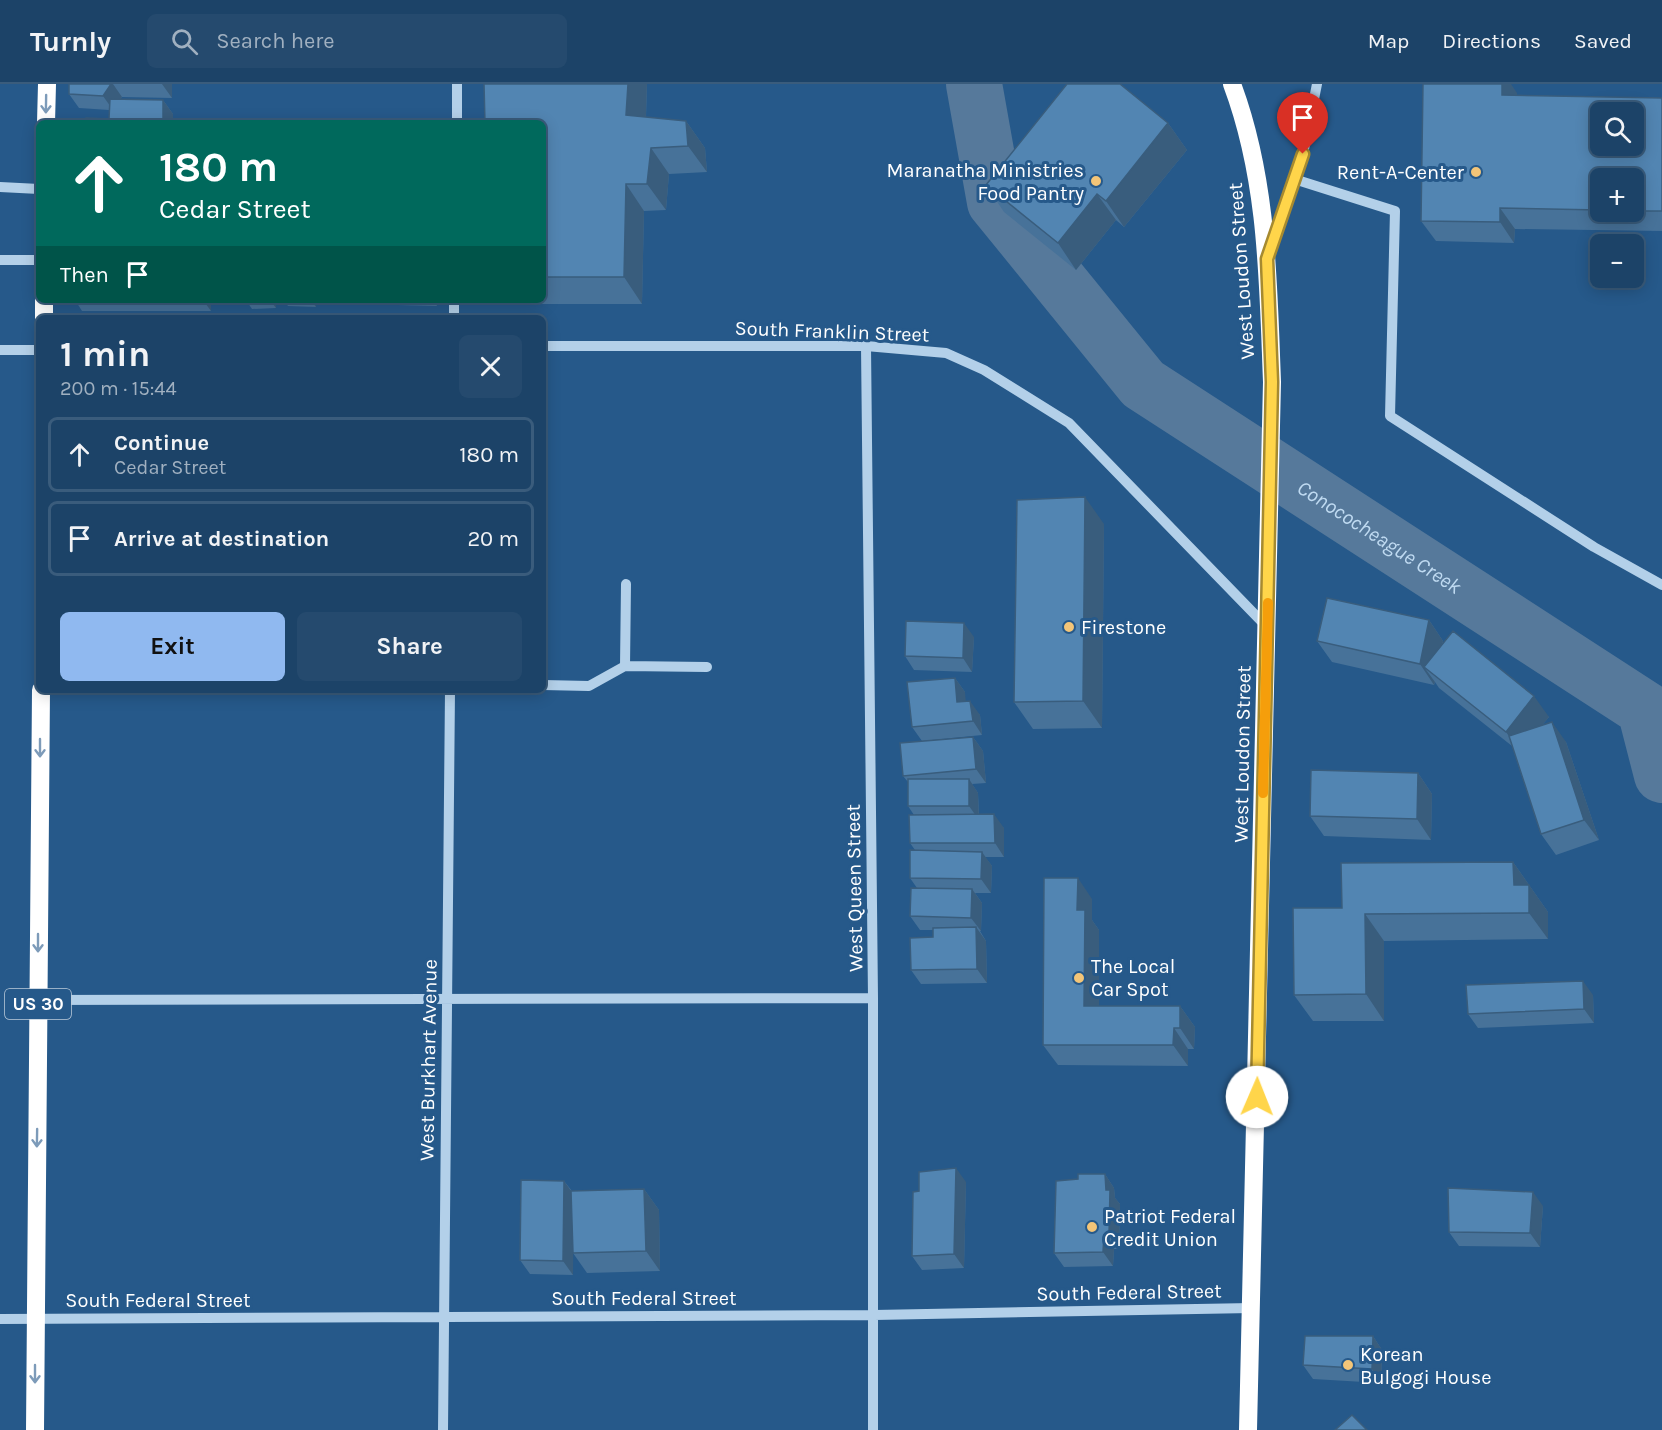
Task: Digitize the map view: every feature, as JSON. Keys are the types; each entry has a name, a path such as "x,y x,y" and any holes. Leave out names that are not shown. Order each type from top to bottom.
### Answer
{"highway":[{"path":"46,84 46,120"},
{"name":"West Loudon Street","path":"1232,84 1246,122 1259,184 1267,259 1272,382 1248,1430"},
{"name":"US 30","path":"35,1430 40,693"}],"street":[{"path":"457,84 457,120"},
{"path":"1267,259 1303,154 1317,84"},
{"path":"1294,178 1395,211 1390,416 1594,547 1662,585"},
{"path":"0,187 36,189"},
{"path":"0,260 36,260"},
{"name":"South Franklin Street","path":"546,346 866,346 946,353 984,370 1069,423 1267,627"},
{"name":"West Queen Street","path":"866,346 873,998 873,1430"},
{"path":"0,350 36,350"},
{"path":"625,666 627,584"},
{"path":"546,685 589,686 625,666 707,667"},
{"name":"West Burkhart Avenue","path":"443,1430 450,693"},
{"path":"38,1000 873,998"},
{"name":"South Federal Street","path":"0,1319 874,1315 1252,1308"}],"building":[{"path":"69,84 111,84 103,96 69,94"},
{"path":"484,84 628,84 626,115 686,121 688,146 651,148 647,184 626,184 624,277 546,277 546,120 485,120"},
{"name":"Maranatha Ministries Food Pantry","path":"1067,84 1120,84 1168,123 1106,201 1097,194 1058,243 986,185"},
{"path":"1423,84 1502,84 1502,95 1662,98 1662,211 1644,211 1644,168 1590,168 1590,210 1500,208 1500,222 1421,221"},
{"path":"110,99 163,100 163,120 86,120 86,118 109,119"},
{"name":"Firestone","path":"1085,497 1083,701 1014,702 1017,500"},
{"path":"1327,598 1429,620 1420,664 1317,641"},
{"path":"906,621 964,623 963,658 905,656"},
{"path":"1453,631 1534,696 1506,732 1424,667"},
{"path":"955,678 957,702 970,701 973,721 912,727 907,682"},
{"path":"1552,722 1584,820 1541,834 1509,736"},
{"path":"973,737 976,769 903,776 900,743"},
{"path":"1311,770 1418,773 1417,819 1310,816"},
{"path":"908,779 969,779 969,806 908,806"},
{"path":"994,814 995,843 910,843 909,815"},
{"path":"910,850 982,852 981,879 910,878"},
{"path":"1513,862 1514,885 1529,885 1529,913 1365,914 1366,994 1294,995 1293,908 1342,908 1341,863"},
{"path":"1044,878 1078,878 1077,910 1085,910 1084,1006 1180,1006 1180,1028 1174,1028 1173,1045 1043,1045"},
{"path":"911,888 972,889 971,918 910,916"},
{"path":"976,927 977,969 911,970 910,938 933,937 933,928"},
{"path":"1583,981 1584,1009 1468,1014 1466,985"},
{"path":"956,1168 954,1254 912,1256 913,1192 919,1191 919,1172"},
{"name":"Patriot Federal Credit Union","path":"1078,1174 1105,1174 1106,1190 1110,1190 1109,1235 1104,1235 1103,1252 1054,1253 1056,1181 1078,1179"},
{"path":"521,1180 564,1181 563,1261 520,1260"},
{"path":"1448,1188 1533,1192 1530,1233 1449,1232"},
{"path":"644,1189 646,1251 573,1253 571,1191"},
{"path":"1305,1336 1373,1336 1372,1369 1303,1365"},
{"path":"1352,1415 1367,1430 1335,1430"}],"waterway":[{"name":"Conococheague Creek","path":"974,84 995,202 1143,384 1645,709 1662,775"}],"slow traffic":[{"path":"1263,793 1268,603"}],"place":[{"name":"Rent-A-Center","path":"1476,172"},
{"name":"Maranatha Ministries Food Pantry","path":"1096,181"},
{"name":"Firestone","path":"1069,627"},
{"name":"The Local Car Spot","path":"1079,978"},
{"name":"Patriot Federal Credit Union","path":"1092,1227"},
{"name":"Korean Bulgogi House","path":"1348,1365"}],"route":[{"path":"1257,1097 1272,382 1267,259 1303,154"}]}
